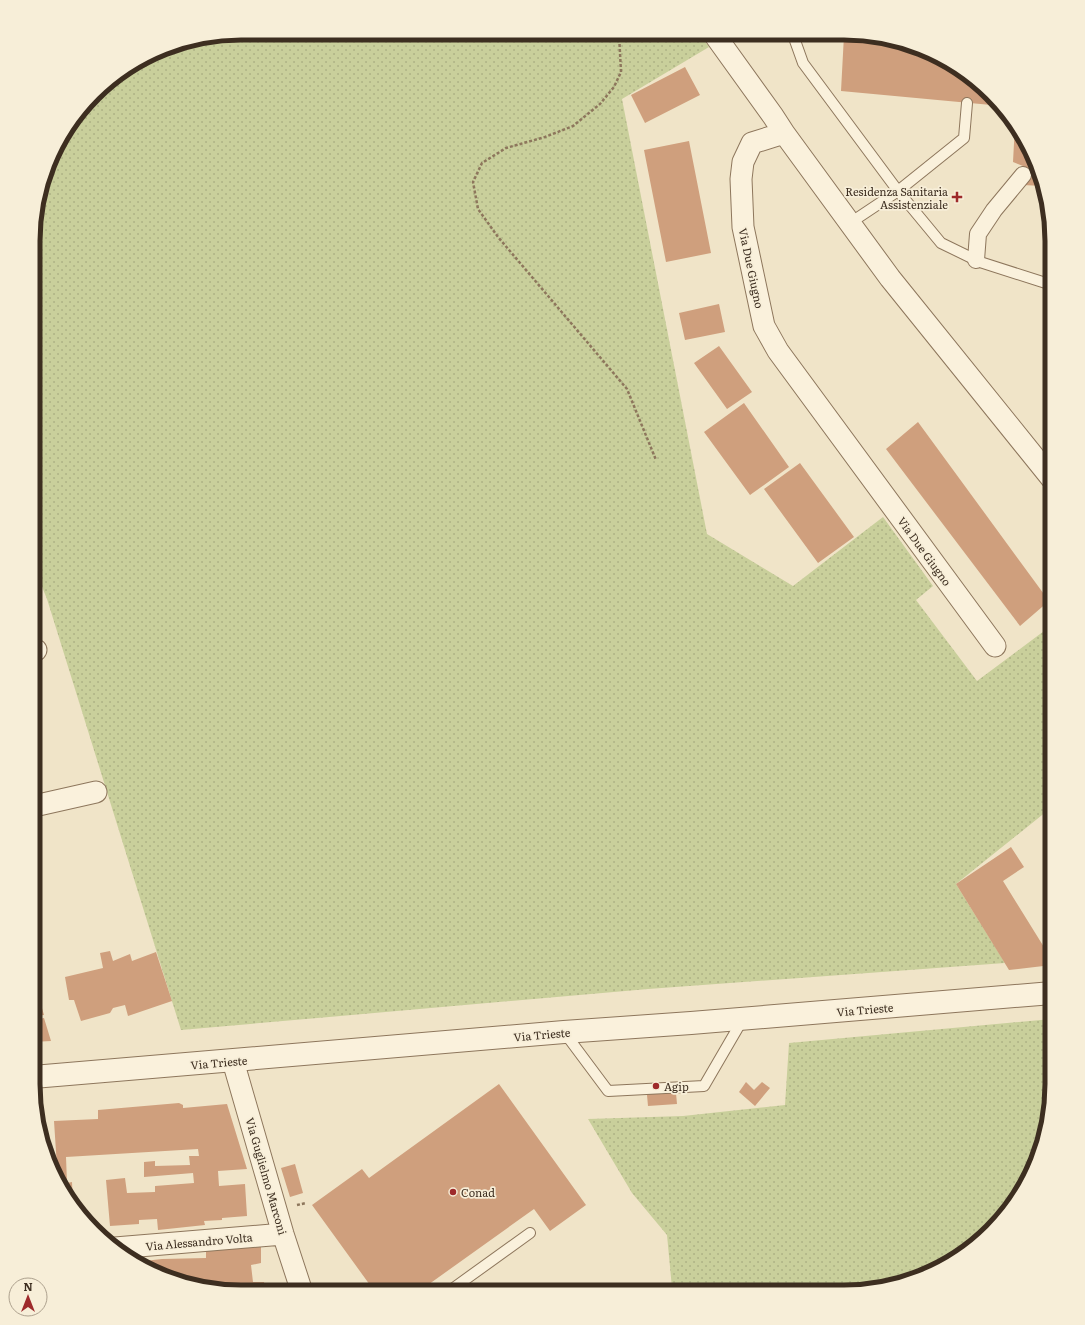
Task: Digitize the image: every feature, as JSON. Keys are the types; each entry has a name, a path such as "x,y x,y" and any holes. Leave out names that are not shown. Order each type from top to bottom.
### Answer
{"street":[{"path":"718,40 890,278 1045,469"},
{"name":"Via Due Giugno","path":"784,133 752,143 743,162 741,179 743,228 764,326 778,351 995,646"},
{"path":"976,260 978,234 994,210 1023,175"},
{"path":"40,805 96,792"},
{"name":"Via Trieste","path":"40,1076 564,1032 743,1019 1045,994"},
{"name":"Via Guglielmo Marconi","path":"233,1061 283,1234 300,1285"},
{"name":"Via Alessandro Volta","path":"124,1247 283,1234"}],"lane":[{"path":"795,40 803,63 898,191 941,244 976,260 1045,283"},
{"path":"850,223 898,191 964,138 967,103"},
{"path":"564,1032 608,1092 704,1086 743,1019"},
{"path":"458,1285 530,1233"}],"path":[{"path":"619,40 621,72 614,87 600,104 573,126 545,137 506,148 482,163 474,182 478,209 498,236 627,389 656,460"}],"green space":[{"path":"228,40 704,40 709,47 622,99 707,534 793,586 883,517 933,586 916,600 977,681 1045,630 1045,813 956,884 1005,963 648,989 181,1030 47,599 40,582 40,228 47,189 55,164 74,129 90,108 108,90 140,67 164,55 189,47"},
{"path":"1045,1020 1045,1097 1038,1136 1030,1161 1024,1173 1011,1196 995,1217 977,1235 944,1258 921,1270 883,1281 857,1285 672,1285 667,1235 632,1193 588,1119 683,1116 785,1105 789,1043"}],"building":[{"path":"844,40 857,40 896,47 921,55 956,74 977,90 992,105 841,91"},
{"path":"685,67 700,95 645,123 631,95"},
{"path":"1014,134 1030,164 1037,186 1022,185 1023,166 1013,162"},
{"path":"689,141 711,253 666,262 644,150"},
{"path":"719,304 725,332 685,340 679,313"},
{"path":"719,346 752,392 727,409 694,363"},
{"path":"744,403 789,467 750,495 704,432"},
{"path":"918,422 1045,596 1045,604 1020,626 886,449"},
{"path":"800,463 854,537 818,563 764,489"},
{"path":"1011,847 1024,867 1003,881 1045,949 1045,966 1009,970 956,884"},
{"path":"110,951 113,961 130,954 132,961 156,952 172,1001 128,1016 125,1005 113,1008 110,1013 81,1021 74,1000 69,1000 65,977 103,968 100,953"},
{"path":"40,1001 44,1015 40,1015"},
{"path":"44,1018 51,1041 40,1042 40,1019"},
{"path":"675,1082 677,1104 648,1106 646,1084"},
{"path":"746,1082 754,1090 762,1082 770,1088 755,1106 739,1092"},
{"name":"Conad","path":"499,1084 586,1205 550,1231 534,1209 428,1285 370,1285 312,1205 362,1169 369,1178"},
{"path":"179,1103 183,1105 183,1108 227,1104 247,1169 218,1171 219,1186 245,1184 247,1216 204,1221 205,1225 158,1230 157,1219 139,1220 139,1224 110,1226 106,1180 125,1178 127,1193 155,1192 155,1186 194,1183 193,1173 144,1177 144,1162 155,1161 155,1166 190,1165 189,1156 199,1156 198,1149 66,1157 67,1183 72,1182 73,1193 57,1165 54,1121 98,1119 98,1110"},
{"path":"295,1164 303,1193 290,1197 281,1168"},
{"path":"261,1247 261,1263 251,1265 253,1282 264,1282 264,1285 228,1285 202,1281 164,1270 146,1261 206,1258 206,1249"}],"place":[{"name":"Residenza Sanitaria Assistenziale","path":"957,197"},
{"name":"Agip","path":"656,1086"},
{"name":"Conad","path":"453,1192"}]}
